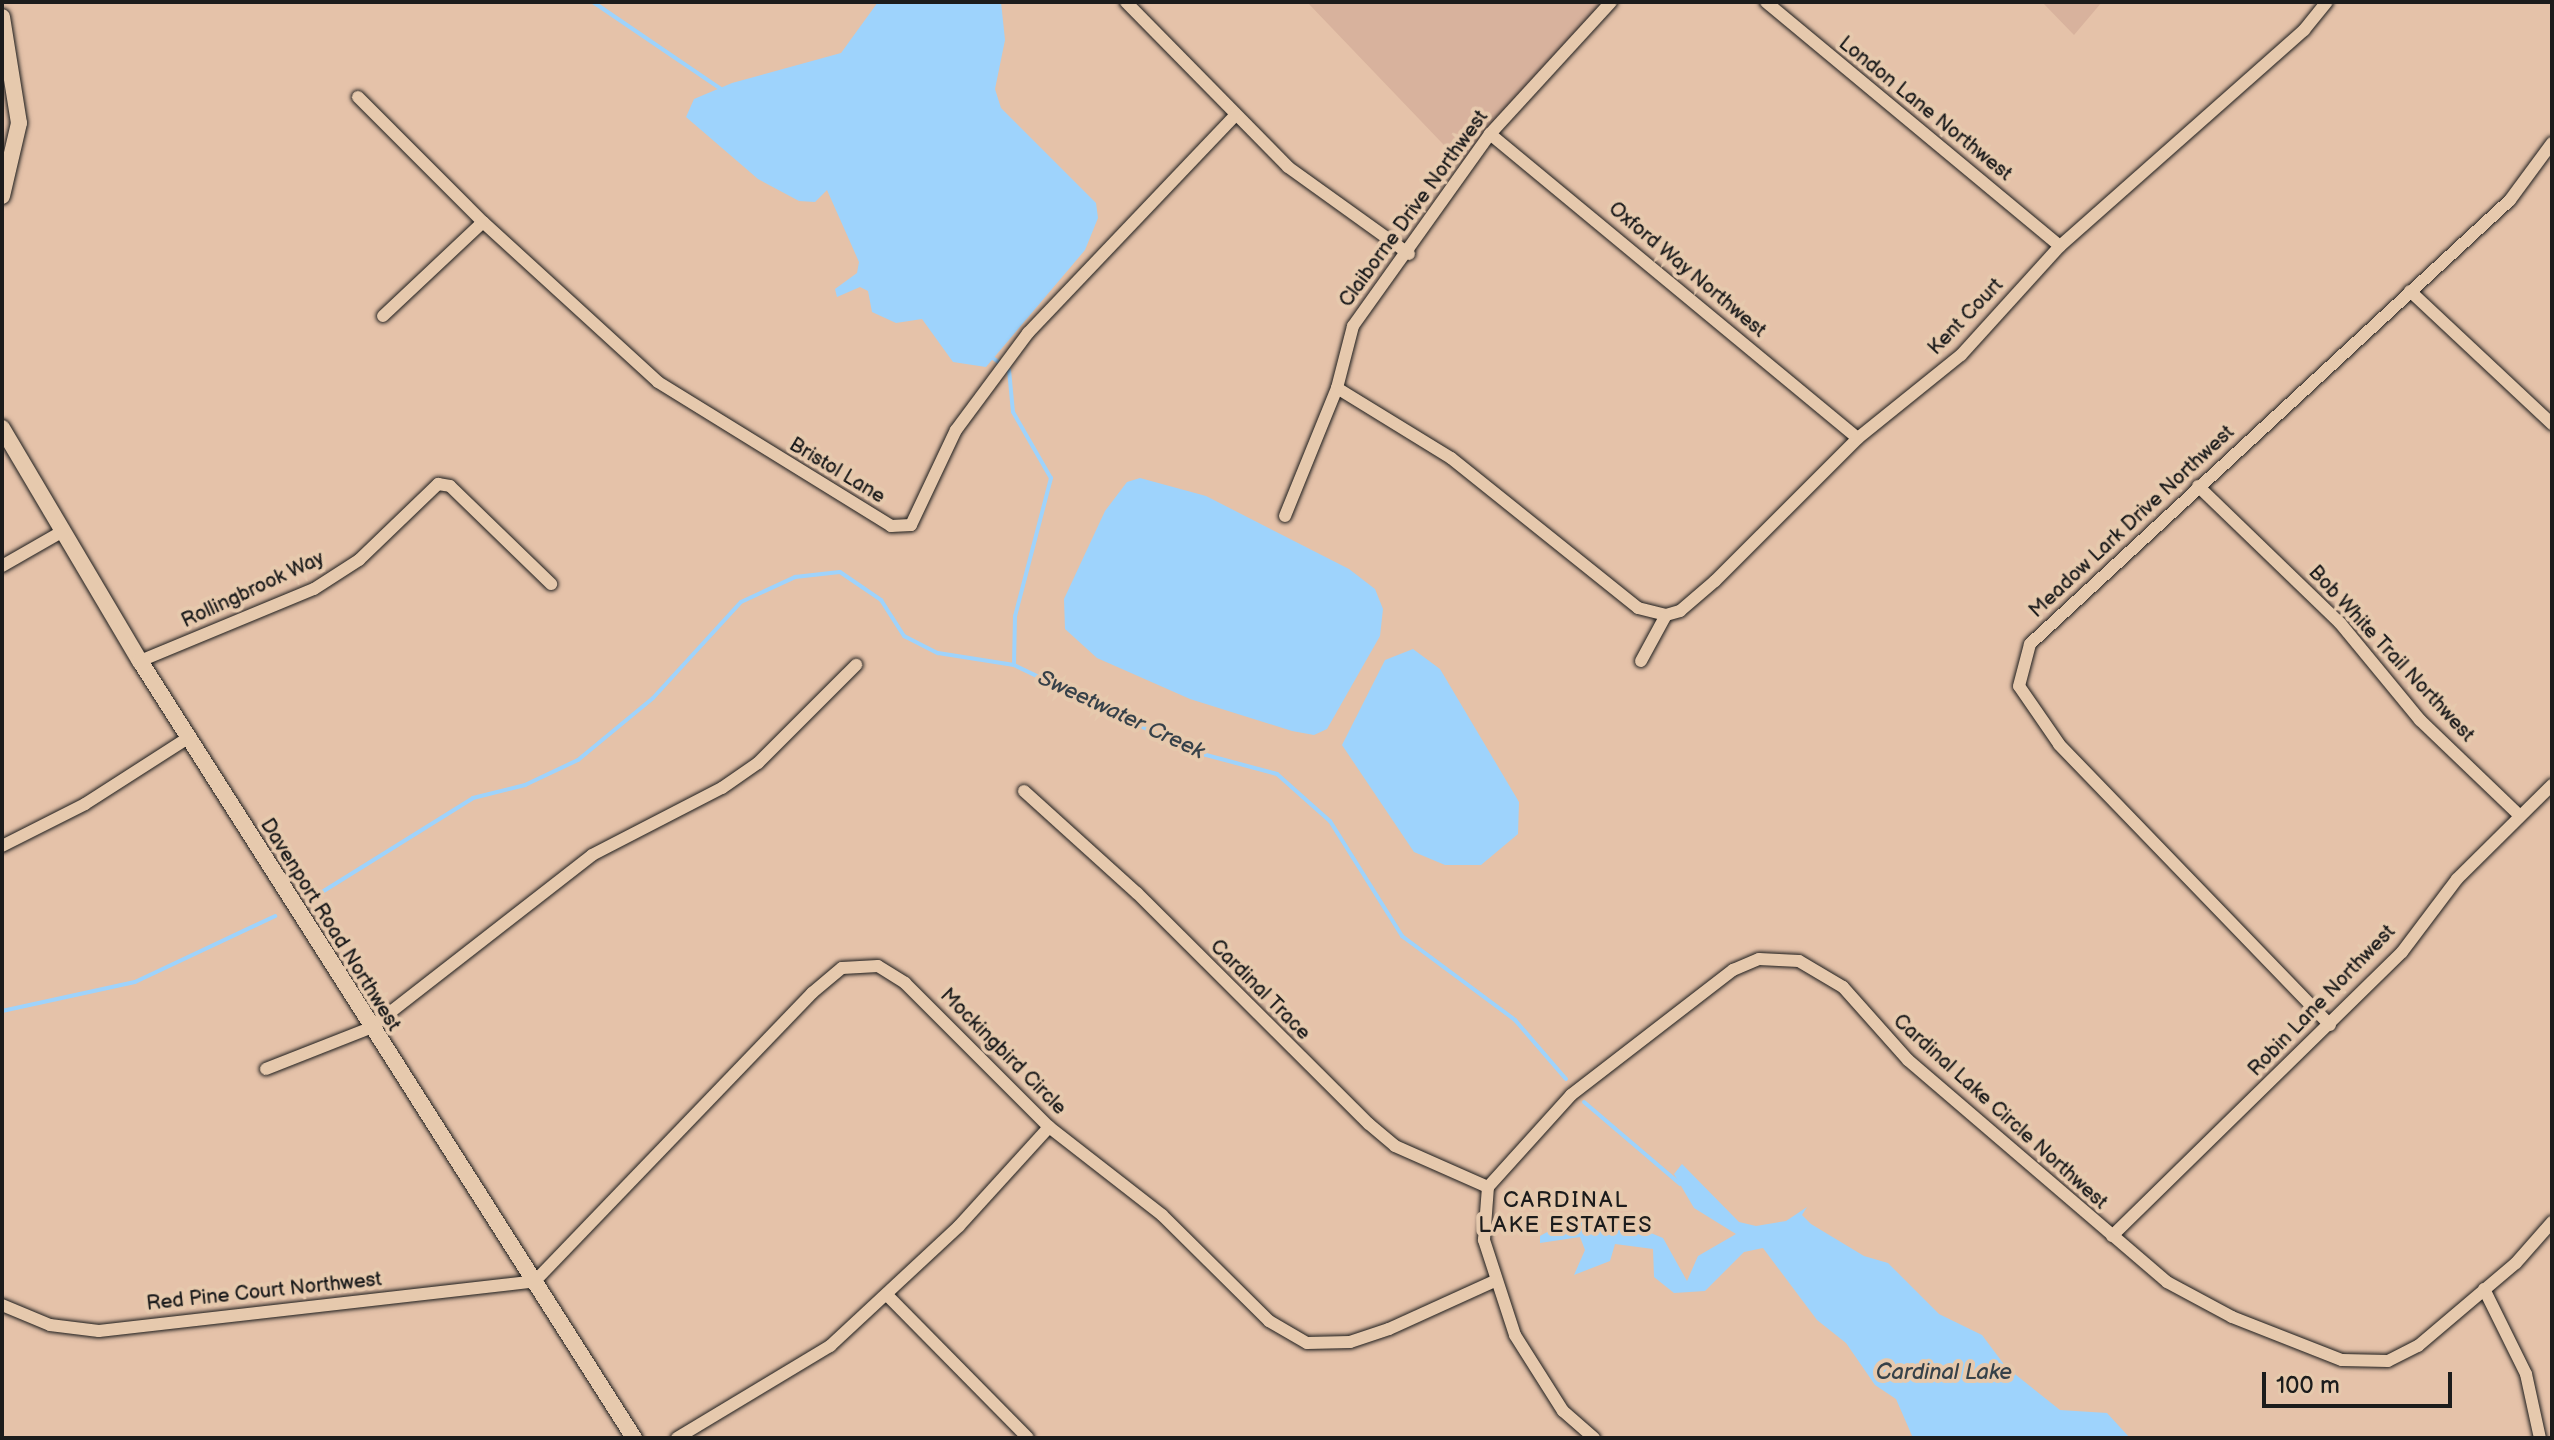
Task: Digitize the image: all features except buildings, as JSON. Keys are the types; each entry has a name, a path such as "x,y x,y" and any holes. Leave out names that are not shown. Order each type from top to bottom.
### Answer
{"street":[{"path":"1126,2 1288,167 1409,254"},
{"name":"Claiborne Drive Northwest","path":"1285,516 1337,388 1353,326 1409,254 1490,134 1611,2"},
{"name":"London Lane Northwest","path":"1766,2 2060,246"},
{"name":"Kent Court","path":"1641,661 1666,615 1680,611 1715,581 1858,438 1961,355 2060,246 2304,30 2327,2"},
{"path":"2,17 19,123 2,196"},
{"path":"358,97 483,222 383,316"},
{"name":"Bristol Lane","path":"483,222 658,382 888,525 911,525 956,430 1010,355 1235,116"},
{"name":"Oxford Way Northwest","path":"1490,134 1858,438"},
{"name":"Meadow Lark Drive Northwest","path":"2330,1025 2059,744 2031,712 2019,686 2030,644 2510,200 2552,143"},
{"path":"2410,291 2552,424"},
{"path":"1337,388 1451,458 1638,608 1666,615"},
{"name":"Davenport Road Northwest","path":"2,428 188,738 634,1438"},
{"name":"Rollingbrook Way","path":"140,661 314,589 359,560 438,484 450,486 551,584"},
{"name":"Bob White Trail Northwest","path":"2198,486 2340,623 2420,720 2519,815"},
{"path":"2,566 63,531"},
{"path":"266,1069 370,1028 592,855 649,821 700,801 758,763 856,665"},
{"path":"2,846 85,804 188,738"},
{"name":"Robin Lane Northwest","path":"2112,1236 2330,1025 2519,815 2552,785"},
{"name":"Cardinal Trace","path":"1024,791 1137,893 1369,1124 1395,1146 1488,1187"},
{"name":"Cardinal Lake Circle Northwest","path":"1488,1187 1571,1095 1733,970 1759,959 1799,961 1843,987 1908,1060 2167,1282 2206,1303 2342,1360 2388,1361 2435,1334 2552,1222"},
{"name":"Mockingbird Circle","path":"535,1281 735,1070 842,968 878,966 905,983 1049,1127 1162,1215 1269,1321 1307,1343 1376,1333 1495,1281"},
{"path":"677,1438 798,1369 888,1296 1049,1127"},
{"path":"1488,1187 1484,1240 1515,1335 1563,1411 1594,1438"},
{"name":"Red Pine Court Northwest","path":"2,1305 50,1325 99,1331 535,1281"},
{"path":"2484,1289 2526,1374 2540,1438"},
{"path":"888,1296 1028,1438"}],"shaded area":[{"path":"1307,2 1605,2 1464,166"},
{"path":"2042,2 2102,2 2074,35"}],"water":[{"path":"878,2 1001,2 1005,40 995,89 1001,108 1096,203 1098,218 1085,250 986,367 953,362 922,319 896,323 872,312 868,291 860,287 837,297 835,289 857,273 859,262 827,190 815,202 799,201 758,179 686,117 694,99 732,83 841,53"},
{"path":"1140,478 1206,496 1349,569 1375,589 1383,609 1380,636 1327,729 1314,735 1292,731 1190,699 1097,658 1065,629 1064,599 1105,511 1127,482"},
{"path":"1413,649 1440,669 1519,802 1518,834 1481,865 1445,865 1414,852 1342,745 1385,660"},
{"name":"Cardinal Lake","path":"1682,1164 1739,1222 1756,1226 1786,1221 1807,1207 1802,1215 1811,1224 1864,1256 1888,1263 1939,1314 1982,1335 2006,1367 2060,1410 2107,1413 2130,1438 1913,1438 1896,1399 1875,1385 1846,1343 1817,1320 1763,1248 1744,1252 1705,1291 1674,1293 1654,1277 1653,1249 1615,1244 1610,1261 1574,1275 1585,1250 1580,1237 1540,1243 1540,1236 1574,1217 1603,1222 1613,1232 1634,1226 1663,1238 1687,1281 1698,1256 1736,1234 1694,1208 1674,1174"}],"waterway":[{"path":"593,2 721,89"},
{"name":"Sweetwater Creek","path":"993,358 1009,370 1013,412 1051,478 1015,616 1014,665"},
{"path":"314,897 473,798 525,785 578,760 653,698 741,602 795,577 840,572 881,600 904,636 938,653 1014,665 1195,752 1277,774 1330,821 1402,936 1515,1020 1566,1079"},
{"path":"2,1011 135,982 275,916"},
{"name":"Sweetwater Creek","path":"1584,1102 1680,1184"}],"district":[{"name":"CARDINAL LAKE ESTATES","path":"1566,1212"}]}
